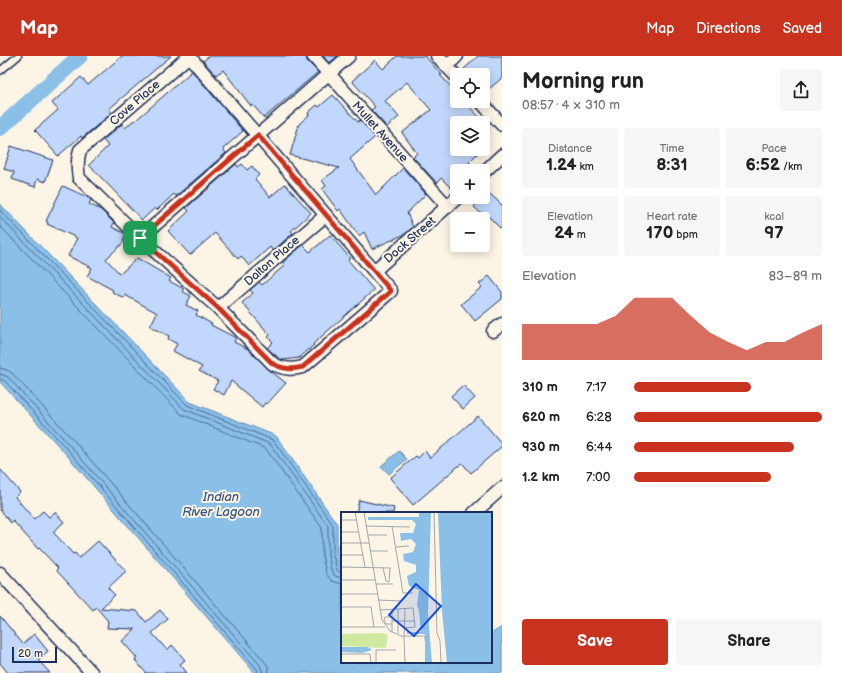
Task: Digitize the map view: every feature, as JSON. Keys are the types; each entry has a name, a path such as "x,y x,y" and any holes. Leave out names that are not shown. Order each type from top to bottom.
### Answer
{"street":[{"path":"189,56 374,271"},
{"name":"Cove Place","path":"140,238 80,178 77,169 80,150 189,56"},
{"name":"Mullet Avenue","path":"313,56 448,207"},
{"path":"218,308 140,238 349,56"},
{"path":"437,56 450,69"},
{"path":"447,66 457,56"},
{"path":"486,108 502,125"},
{"path":"490,166 502,155"},
{"name":"Dock Street","path":"218,308 273,364 282,368 293,370 303,367 391,291 374,271 451,204"},
{"name":"Dalton Place","path":"218,308 326,214"},
{"path":"475,512 502,488"},
{"path":"0,573 92,673"}],"lane":[{"path":"0,71 18,56"}],"water":[{"name":"Indian River Lagoon","path":"0,204 190,402 276,436 337,524 337,554 341,569 341,663 492,663 492,633 502,627 502,673 255,673 65,453 0,382"},
{"path":"399,451 407,459 389,474 381,466"}],"building":[{"path":"122,56 171,56 109,109 112,113 82,138 81,136 58,156 35,130 58,110 52,103 81,77 88,85"},
{"path":"209,56 306,56 307,61 318,72 264,118 253,105 251,106 223,70 216,75 203,61"},
{"path":"323,56 338,56 329,63"},
{"path":"397,56 425,56 450,86 450,108 471,108 478,116 450,116 450,156 475,156 469,162 471,164 450,164 450,187 441,178 437,183 413,157 417,153 402,133 431,110 407,82 385,101 399,117 387,127 371,110 375,107 352,81 375,60 383,69"},
{"path":"478,56 502,56 502,78 490,88 490,68 465,68"},
{"path":"192,71 243,131 223,149 226,153 176,196 174,194 157,210 155,208 142,220 89,165 108,146 103,140 122,124 125,128 134,120 135,121"},
{"path":"333,95 358,122 360,120 375,137 350,159 376,195 403,168 426,194 407,213 413,227 405,234 372,249 364,232 359,236 340,209 338,211 322,189 326,186 322,180 339,168 290,155 299,124 317,105 319,107"},
{"path":"11,146 53,160 45,182 37,179 35,187 12,179 14,172 4,169"},
{"path":"236,164 238,167 242,164 247,170 252,166 259,175 255,179 270,197 285,184 311,213 291,231 293,233 273,251 270,247 249,266 241,256 238,259 215,233 190,255 168,231 189,211 186,208"},
{"path":"63,186 89,198 91,200 89,204 101,210 114,223 112,227 126,234 123,240 125,241 106,259 120,274 137,258 171,278 169,281 184,289 182,291 191,296 186,305 198,311 196,315 236,338 234,342 248,349 268,369 286,383 267,404 265,403 262,407 231,381 224,395 213,389 218,381 199,371 202,367 173,351 177,344 168,339 169,336 150,326 157,313 125,295 124,298 112,292 113,290 87,276 92,268 68,256 77,238 47,224 48,222 46,221"},
{"path":"490,194 502,205 502,230 490,218 490,212 479,212 474,207 477,204 490,204"},
{"path":"330,235 350,258 348,260 374,290 299,358 284,360 280,359 267,348 273,342 268,337 270,335 242,303 253,293 250,290 259,282 262,285 285,265 283,262 303,245 310,252"},
{"path":"489,276 502,292 502,299 475,321 461,304 482,287 479,284"},
{"path":"463,385 475,398 463,409 451,396"},
{"path":"478,416 502,444 502,446 471,473 462,463 413,505 390,478 416,456 418,458 425,451 430,458"},
{"path":"0,469 20,492 15,497 34,519 43,511 49,517 55,512 64,522 53,532 73,554 75,553 79,558 98,541 126,571 108,588 115,595 101,608 137,611 146,622 160,610 168,619 152,633 167,650 172,645 185,660 180,664 187,673 146,673 135,660 137,658 122,641 135,629 107,628 108,621 96,607 93,610 56,570 58,568 39,548 38,549 13,521 11,523 0,510"},
{"path":"359,500 394,508 393,512 356,512"},
{"path":"0,616 23,644 34,634 48,651 38,660 50,673 8,673 0,663"}],"waterway":[{"path":"0,128 80,56"}],"route":[{"path":"258,135 391,291 303,367 293,370 282,368 273,364 265,357 218,308 140,238 258,135"}]}
